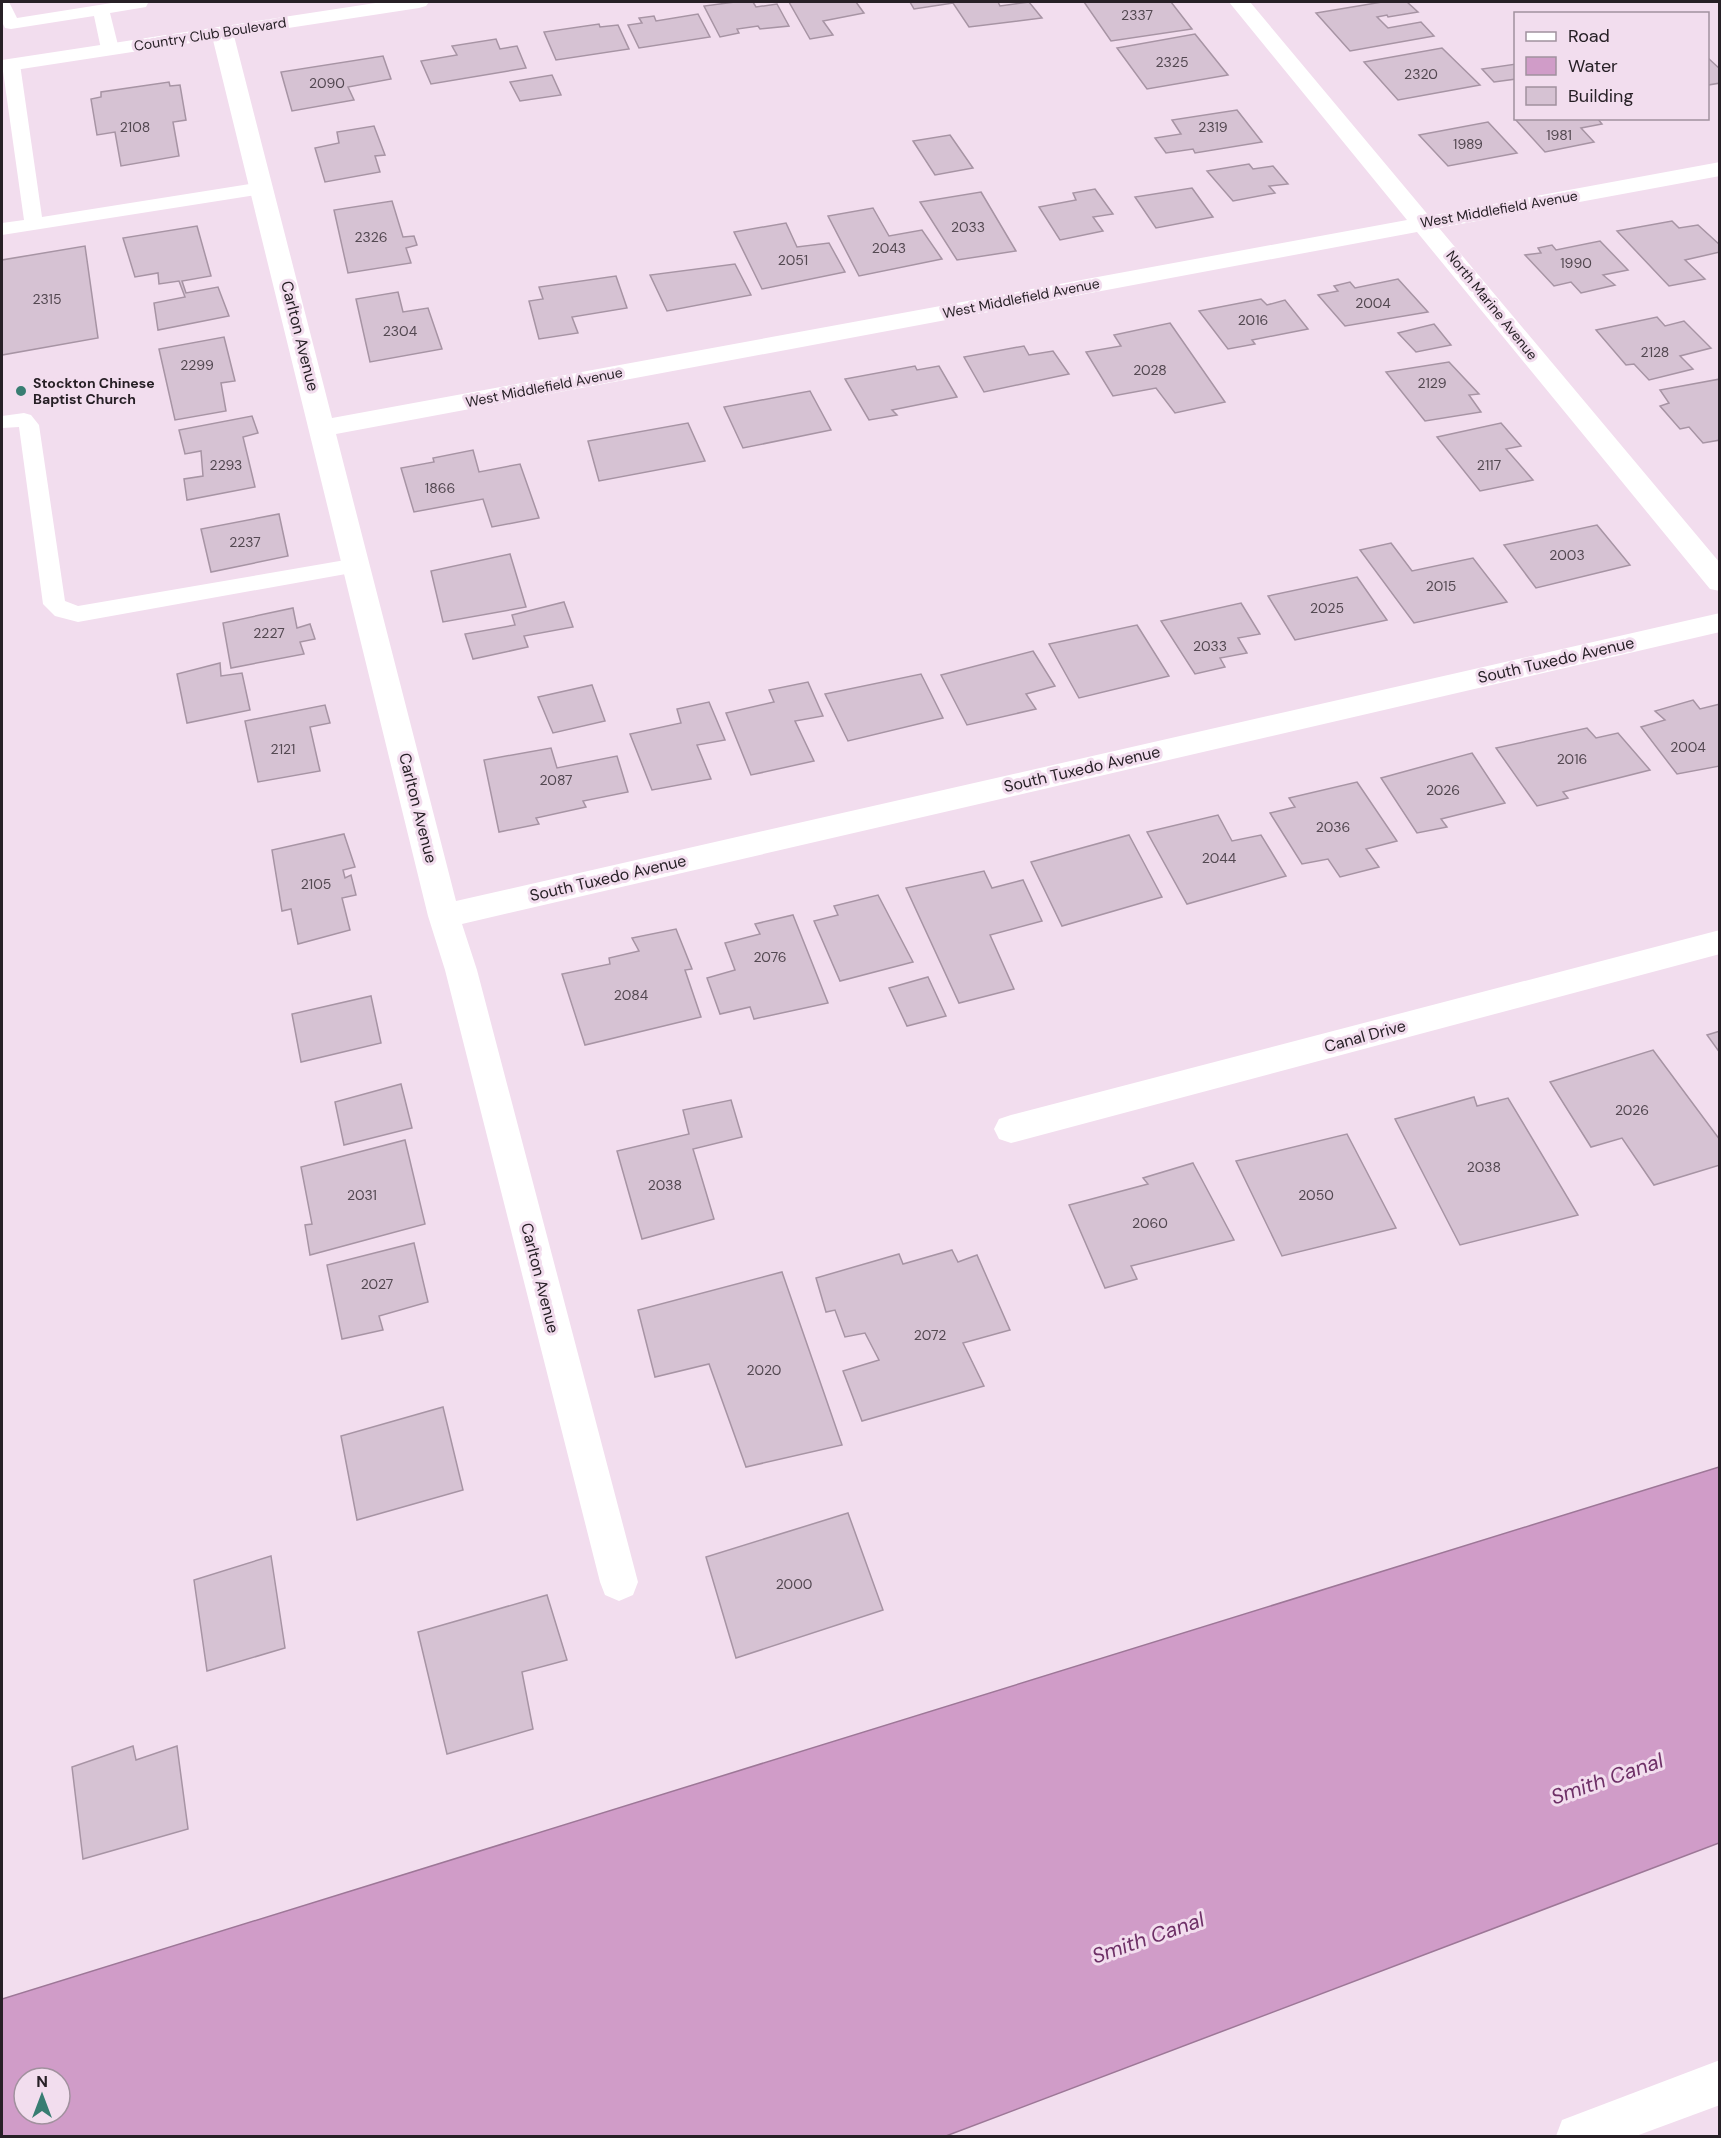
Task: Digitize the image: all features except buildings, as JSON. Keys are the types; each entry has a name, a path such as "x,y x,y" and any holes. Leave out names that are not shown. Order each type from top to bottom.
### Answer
{"street":[{"name":"Country Club Boulevard","path":"6,65 419,2"},
{"name":"North Marine Avenue","path":"1239,2 1424,222 1719,582"},
{"name":"Carlton Avenue","path":"222,32 444,916 467,992 619,1582"},
{"name":"West Middlefield Avenue","path":"323,428 1719,169"},
{"name":"South Tuxedo Avenue","path":"444,916 1719,622"},
{"name":"Canal Drive","path":"1011,1129 1719,942"},
{"path":"1578,2136 1719,2082"}],"lane":[{"path":"2,3 11,24 140,3"},
{"path":"101,9 110,49"},
{"path":"6,65 34,224"},
{"path":"2,229 262,188"},
{"path":"2,422 24,420 29,425 54,604 63,611 78,614 357,565"}],"water":[{"name":"Smith Canal","path":"1719,1467 1719,1843 946,2136 2,2136 2,1999"}],"place":[{"name":"Stockton Chinese Baptist Church","path":"21,391"}]}
